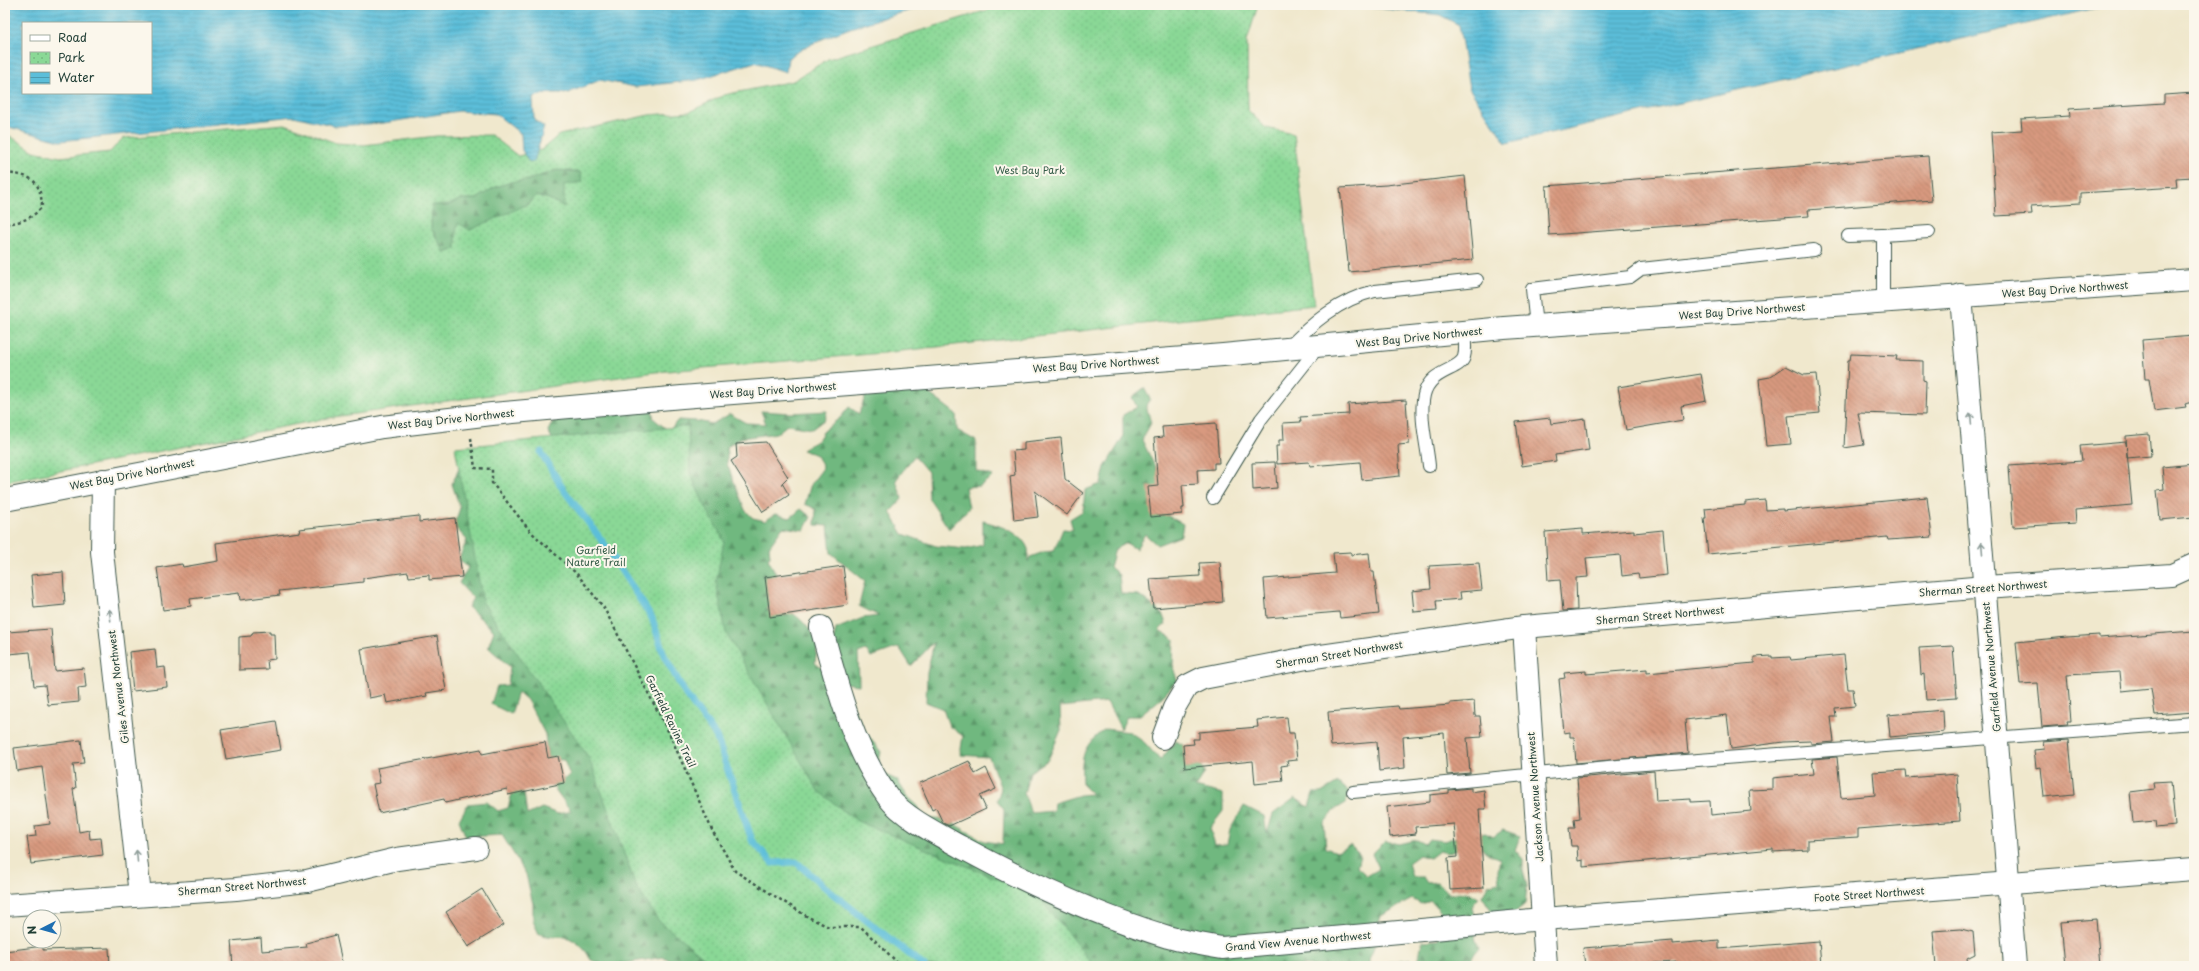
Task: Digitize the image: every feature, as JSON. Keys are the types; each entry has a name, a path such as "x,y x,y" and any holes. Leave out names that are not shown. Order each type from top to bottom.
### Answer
{"street":[{"name":"West Bay Drive Northwest","path":"5,500 382,427 492,414 682,397 1286,349 1536,326 1961,295 2194,280"},
{"name":"Garfield Avenue Northwest","path":"1961,295 2015,966"},
{"name":"Giles Avenue Northwest","path":"103,480 102,552 140,895"},
{"name":"Sherman Street Northwest","path":"1163,738 1174,708 1187,686 1203,678 1307,658 1524,627 1985,587 2172,575 2194,565"},
{"path":"2172,575 2194,581"},
{"name":"Grand View Avenue Northwest","path":"821,627 841,698 859,746 889,798 903,811 944,838 1012,875 1110,917 1169,937 1222,948 1543,919"},
{"name":"Jackson Avenue Northwest","path":"1524,627 1546,966"},
{"name":"Sherman Street Northwest","path":"5,905 236,889 307,881 397,859 476,848"},
{"name":"Foote Street Northwest","path":"1543,919 2194,869"}],"lane":[{"path":"1848,236 1929,232"},
{"path":"1883,235 1884,301"},
{"path":"1536,326 1532,289 1630,277 1641,269 1814,250"},
{"path":"1286,349 1310,325 1359,295 1375,291 1477,280"},
{"path":"1429,466 1423,409 1424,395 1433,378 1462,362 1465,356 1464,332"},
{"path":"1213,498 1261,419 1319,346"},
{"path":"1353,792 1618,766 1997,739 2194,723"}],"path":[{"path":"5,173 22,174 32,179 38,186 42,207 33,217 21,223 5,224"},
{"name":"Garfield Ravine Trail","path":"471,438 475,468 492,469 492,483 531,532 577,574 604,608 668,732 712,830 735,871 829,927 861,927 901,966"}],"green space":[{"name":"West Bay Park","path":"1004,5 1258,5 1247,41 1248,110 1266,128 1294,134 1314,305 883,353 655,372 333,417 5,482 5,133 34,151 60,157 110,152 123,138 285,124 336,143 364,145 436,136 491,135 518,156 541,150 559,135 649,115 689,112 724,95 793,81 828,59","holes":["557,170 580,172 583,182 564,185 564,207 549,199 535,196 528,204 470,230 458,223 456,232 456,249 445,253 431,228 432,205 449,205 461,199 477,199 493,188 511,182 528,180"]},
{"path":"557,170 580,172 583,182 564,207 549,199 535,196 520,209 499,220 476,228 456,232 456,249 445,253 431,228 432,205 449,205 461,199 477,199 493,188 511,182 528,180"},
{"path":"899,386 926,391 956,414 957,430 976,441 976,471 993,476 980,486 965,487 969,508 949,529 929,499 928,472 914,456 896,480 902,499 890,512 903,534 936,546 966,549 983,545 983,521 1009,530 1021,538 1028,549 1028,562 1030,557 1044,552 1054,551 1063,529 1073,530 1070,519 1083,511 1085,490 1101,484 1105,467 1123,437 1123,415 1137,407 1132,397 1144,388 1150,399 1146,405 1151,423 1142,440 1162,481 1166,515 1183,524 1181,536 1157,545 1145,534 1136,549 1126,543 1115,549 1110,567 1119,575 1121,594 1139,595 1162,613 1166,624 1159,630 1174,639 1173,665 1177,681 1158,701 1140,716 1127,716 1121,729 1107,702 1060,707 1061,730 1048,760 1030,772 1024,793 1031,813 1053,811 1054,803 1080,795 1092,794 1082,784 1084,752 1087,746 1097,735 1105,729 1130,732 1145,743 1160,760 1176,741 1193,751 1205,773 1195,787 1223,794 1223,811 1210,828 1215,845 1227,844 1230,830 1244,806 1264,816 1267,834 1273,814 1295,798 1309,807 1313,793 1321,793 1338,783 1349,791 1346,803 1336,809 1324,823 1326,848 1337,852 1350,845 1360,855 1357,867 1367,876 1379,869 1372,854 1385,841 1398,844 1417,840 1425,844 1429,839 1444,841 1463,835 1472,837 1484,833 1493,837 1503,830 1520,836 1515,850 1523,859 1523,871 1527,886 1525,904 1514,913 1495,916 1482,896 1489,884 1499,882 1498,871 1500,859 1489,854 1478,846 1461,847 1447,853 1439,851 1430,858 1419,855 1408,863 1412,877 1423,877 1427,883 1437,882 1450,894 1466,892 1478,897 1472,907 1477,931 1475,938 1479,948 1472,957 1471,965 1433,966 1431,964 1431,966 1384,966 1387,962 1408,959 1418,963 1422,941 1438,940 1448,920 1431,901 1421,904 1412,899 1381,916 1374,948 1369,959 1371,966 680,966 664,957 607,966 591,960 581,946 569,938 539,934 533,921 533,904 526,874 502,835 466,837 459,820 468,804 487,802 498,811 508,808 513,790 524,793 527,815 542,808 558,814 571,811 552,785 570,776 564,760 548,759 545,734 527,700 518,692 511,714 491,704 497,686 508,685 510,667 488,647 494,631 468,607 473,598 459,583 468,568 459,559 467,540 454,526 460,508 452,484 462,462 559,451 548,431 556,416 651,407 654,419 669,431 678,420 697,421 712,424 730,414 746,423 766,424 761,411 790,413 827,411 825,419 812,429 787,425 777,433 741,438 727,447 727,464 745,510 753,518 765,521 775,514 790,518 801,509 811,517 804,530 783,527 769,547 770,556 768,559 782,585 778,597 765,611 781,605 792,612 811,632 817,644 815,663 830,675 849,700 867,734 881,752 876,771 897,780 907,796 918,806 923,818 947,820 984,841 1003,844 1004,809 997,800 1001,789 989,757 960,755 963,736 949,726 943,709 926,702 927,673 934,642 911,666 899,647 871,657 866,650 858,653 859,685 844,683 832,647 836,629 863,618 879,616 859,606 865,581 831,553 828,526 815,525 816,509 805,504 811,484 823,468 817,455 802,450 818,440 825,429 840,418 849,407 859,414 866,394"},
{"name":"Garfield Nature Trail","path":"688,426 690,473 704,504 724,541 716,582 726,633 818,791 857,821 1037,895 1094,966 717,966 712,964 658,920 636,886 589,758 483,603 455,447"}],"water":[{"path":"5,5 931,5 857,26 821,40 788,58 786,72 755,62 697,80 636,87 600,80 568,93 548,93 533,97 534,120 544,127 534,162 528,161 522,150 521,134 496,114 459,111 383,123 336,126 294,116 60,141 5,126"},
{"path":"1350,5 2109,5 1506,143 1469,88 1459,25 1440,15"}],"building":[{"path":"2194,93 2194,177 2176,178 2177,187 2080,193 2080,203 2031,206 2032,214 1996,216 1991,132 2022,130 2021,119 2070,116 2069,109 2164,103 2164,95"},
{"path":"1928,156 1932,200 1808,210 1809,216 1549,235 1546,186"},
{"path":"1465,176 1473,260 1349,272 1340,188 1386,185"},
{"path":"2194,336 2194,402 2185,404 2186,407 2154,411 2149,379 2145,379 2142,340"},
{"path":"1851,354 1897,356 1896,360 1923,361 1923,380 1926,381 1925,415 1858,413 1864,445 1844,448 1848,360 1850,360"},
{"path":"1786,366 1804,375 1816,374 1820,413 1788,416 1791,444 1766,446 1759,379 1770,377"},
{"path":"1701,374 1706,401 1681,406 1683,420 1626,430 1618,387"},
{"path":"1406,400 1409,444 1398,445 1400,476 1362,480 1360,462 1310,466 1309,462 1277,464 1276,446 1279,446 1279,440 1284,440 1283,423 1301,422 1300,417 1349,414 1348,404"},
{"path":"1550,418 1551,424 1585,419 1589,450 1555,455 1556,461 1522,466 1516,422"},
{"path":"1216,423 1219,463 1214,463 1214,469 1197,470 1198,484 1182,485 1184,508 1182,508 1182,514 1151,517 1148,487 1158,486 1154,438 1163,437 1162,427"},
{"path":"2149,434 2151,456 2127,458 2126,436"},
{"path":"1061,438 1065,479 1083,493 1067,515 1035,491 1038,517 1014,520 1010,476 1015,475 1013,451 1024,450 1024,442"},
{"path":"766,442 788,477 782,483 789,495 763,512 731,461 737,457 736,444"},
{"path":"2126,442 2132,505 2075,510 2076,523 2013,527 2009,466 2082,461 2080,446"},
{"path":"1275,462 1277,488 1253,490 1252,463"},
{"path":"2194,464 2194,517 2160,520 2157,490 2164,489 2162,467"},
{"path":"1927,497 1932,537 1888,540 1887,537 1708,554 1704,518 1706,518 1705,509 1745,505 1745,502 1765,500 1766,510 1783,509 1783,511"},
{"path":"419,516 419,522 455,518 462,577 429,580 429,575 409,577 408,572 363,578 363,582 279,591 280,595 240,600 239,593 190,599 191,606 163,610 157,568 182,564 183,567 218,561 216,543 300,532 299,529"},
{"path":"1583,529 1583,534 1634,530 1634,533 1663,530 1667,575 1639,578 1638,574 1622,576 1620,555 1586,558 1588,577 1576,578 1577,610 1563,611 1560,580 1548,581 1545,532"},
{"path":"1351,552 1351,555 1369,553 1371,572 1374,572 1379,614 1340,618 1339,612 1267,618 1264,579 1335,573 1333,553"},
{"path":"1220,562 1223,602 1153,608 1150,579 1200,576 1199,563"},
{"path":"1479,563 1482,590 1460,592 1461,599 1436,601 1437,610 1414,612 1412,591 1431,589 1429,566"},
{"path":"843,566 848,605 770,617 765,577"},
{"path":"63,572 65,605 34,608 31,575"},
{"path":"51,629 55,671 84,668 86,687 78,688 79,702 48,705 45,685 34,686 30,652 9,654 7,632"},
{"path":"270,631 270,634 274,634 275,659 267,660 268,669 239,670 239,637 251,636 253,632"},
{"path":"2194,631 2194,712 2155,715 2151,688 2122,691 2120,672 2067,675 2071,721 2067,721 2068,725 2042,727 2038,683 2020,684 2016,642 2099,635 2099,638"},
{"path":"437,636 446,690 426,693 427,696 387,703 385,695 369,698 361,649"},
{"path":"1953,646 1957,698 1926,700 1924,674 1921,675 1919,648"},
{"path":"155,649 157,668 165,667 167,687 133,691 129,652"},
{"path":"1844,655 1848,689 1853,689 1855,706 1835,708 1836,717 1831,717 1834,742 1811,744 1811,741 1783,742 1731,749 1727,715 1685,720 1688,753 1576,763 1574,737 1570,737 1570,732 1564,733 1559,679 1565,678 1564,673 1586,671 1586,674 1647,669 1647,673 1754,663 1754,657 1790,657 1791,660"},
{"path":"1474,701 1475,716 1480,716 1482,737 1467,738 1470,773 1447,775 1444,733 1403,737 1405,768 1379,771 1377,742 1331,746 1328,712 1398,706 1399,709 1450,705 1450,703"},
{"path":"1943,710 1944,732 1890,737 1888,715"},
{"path":"1287,717 1289,733 1294,733 1297,760 1287,761 1288,765 1281,766 1283,781 1255,784 1253,761 1185,768 1183,745 1194,744 1193,739 1199,739 1199,732 1258,727 1257,720"},
{"path":"276,721 281,750 226,759 221,730"},
{"path":"81,740 84,763 73,764 76,788 73,789 79,832 89,830 90,839 101,838 103,855 31,864 27,837 36,836 35,826 50,824 42,767 17,771 14,748"},
{"path":"2069,740 2074,794 2044,797 2041,767 2036,768 2034,750 2044,749 2043,742"},
{"path":"545,742 548,758 558,756 564,783 508,795 507,789 445,803 444,799 379,813 373,784 380,783 377,768 481,749 482,754"},
{"path":"1837,757 1841,798 1875,795 1873,772 1906,770 1907,778 1957,774 1960,821 1858,829 1858,837 1808,840 1808,850 1773,852 1773,849 1583,867 1583,860 1578,861 1577,846 1571,846 1569,828 1575,828 1574,819 1580,818 1577,778 1654,771 1656,801 1691,799 1691,802 1710,801 1711,815 1751,811 1749,790 1773,789 1773,778 1814,774 1812,759"},
{"path":"969,761 975,774 986,768 996,789 980,796 986,809 949,826 943,823 936,808 932,810 920,783"},
{"path":"2171,781 2175,826 2156,828 2155,821 2133,823 2130,792 2154,789 2153,782"},
{"path":"1471,788 1471,792 1484,790 1486,809 1479,809 1484,888 1450,890 1448,858 1457,857 1454,824 1415,827 1416,834 1390,837 1387,807 1430,802 1430,795 1449,793 1449,790"},
{"path":"482,889 504,925 468,947 446,912"},
{"path":"2096,919 2100,966 2065,966 2061,922"},
{"path":"1961,929 1973,932 1975,954 1967,958 1968,966 1936,966 1933,931"},
{"path":"336,935 343,966 233,966 231,941 261,938 262,951 307,947 306,943"},
{"path":"1719,940 1719,949 1819,941 1821,966 1678,966 1678,962 1632,964 1633,966 1585,966 1583,948 1673,941 1673,944"},
{"path":"109,948 110,966 5,966 5,951 22,949 43,950"}],"waterway":[{"path":"541,452 563,489 603,542 652,618 664,655 686,695 716,736 752,840 772,863 796,862 832,893 924,966"}]}
